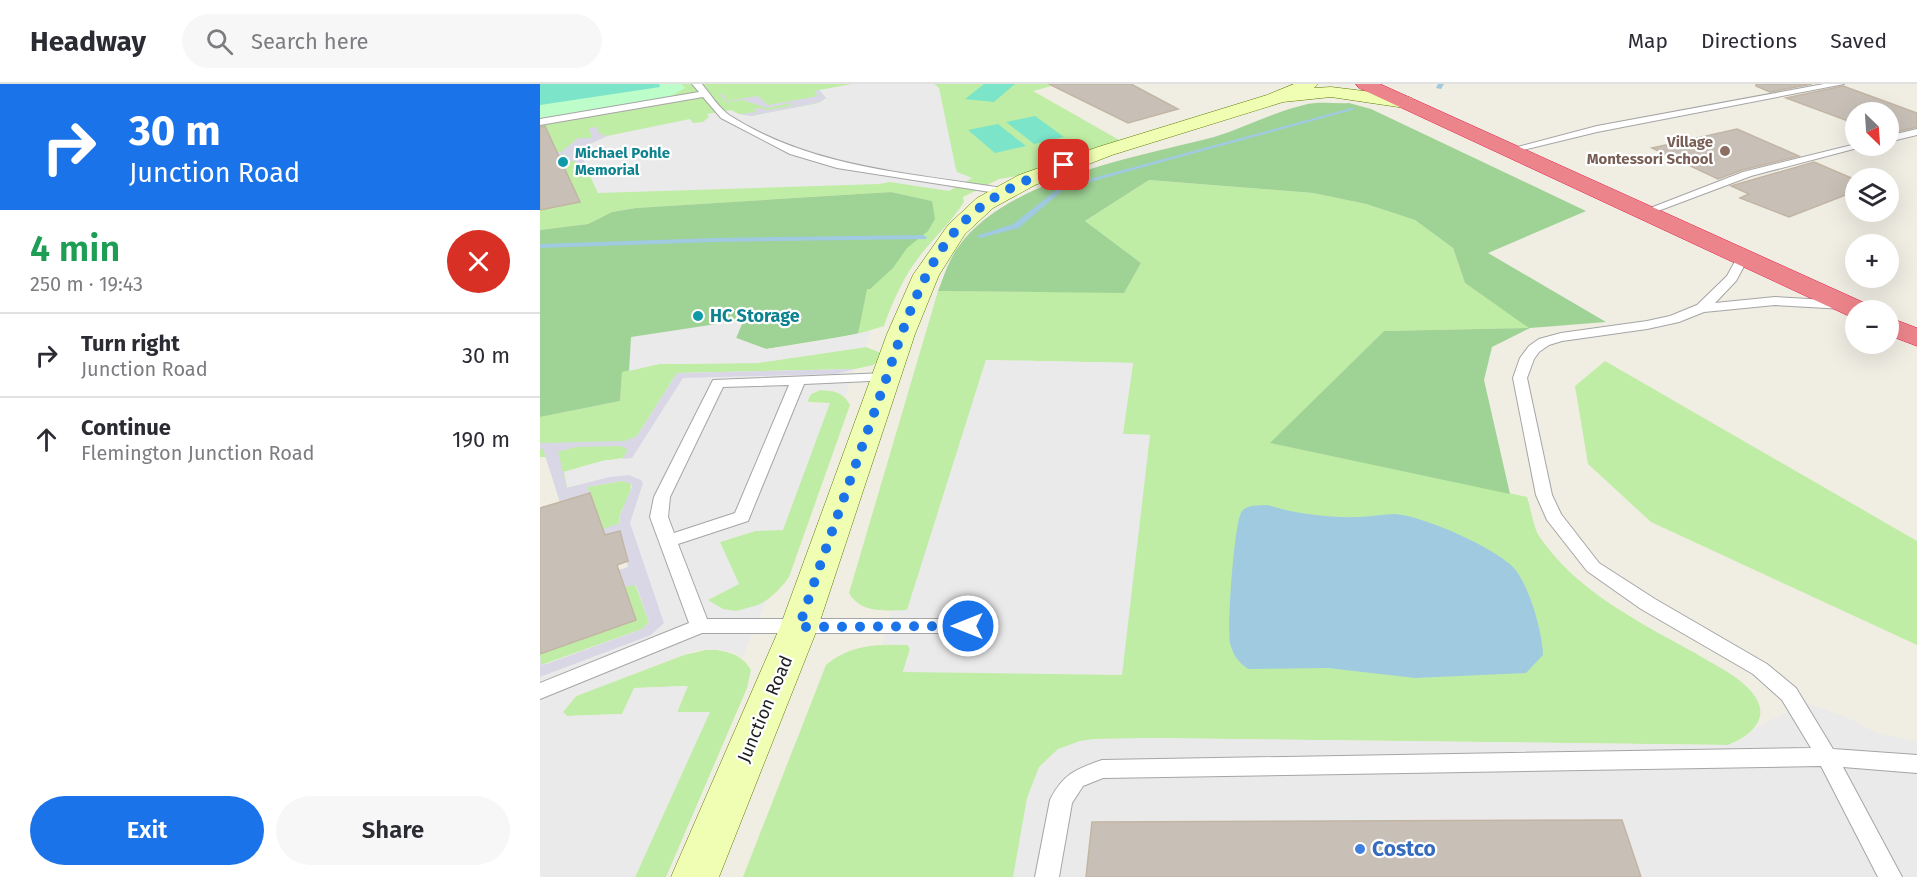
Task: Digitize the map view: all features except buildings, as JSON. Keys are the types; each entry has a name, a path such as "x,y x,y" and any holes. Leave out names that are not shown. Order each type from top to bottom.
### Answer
{"highway":[{"path":"1365,84 1845,305"},
{"path":"1899,329 1917,338"}],"street":[{"path":"1274,99 1310,84"},
{"path":"1274,99 1331,92 1405,102"},
{"name":"Junction Road","path":"695,877 799,627 901,334 926,275 941,251 970,216 1003,191 1088,157 1274,99"}],"lane":[{"path":"697,84 724,116 794,152 837,165 1003,191"},
{"path":"1511,150 1597,129 1839,84"},
{"path":"540,122 705,94"},
{"path":"1899,136 1917,132"},
{"path":"1646,212 1747,174 1845,150"},
{"path":"1702,308 1732,278 1743,257"},
{"path":"1845,307 1775,301 1702,308 1674,319 1561,337 1545,342 1527,358 1520,378 1544,495 1553,516 1593,567 1648,604 1760,669 1789,694 1827,757 1890,877"},
{"path":"699,626 659,517 662,497 718,383 887,377"},
{"path":"669,542 741,517 798,380"},
{"path":"540,691 699,626 968,626"},
{"path":"1047,877 1061,800 1075,780 1102,769 1827,757 1917,764"}],"green space":[{"path":"540,84 1059,84 1033,91 1121,141 1017,176 999,179 963,197 964,202 960,208 907,274 884,326 858,334 865,289 932,201 891,192 636,208 612,212 588,224 540,230"},
{"path":"540,84 681,84 685,88 671,96 540,122"},
{"path":"540,84 659,84 660,87 540,105"},
{"path":"984,84 1015,84 994,102 965,99"},
{"path":"1315,103 1349,103 1371,109 1586,211 1488,253 1606,322 1530,328 1492,347 1484,380 1510,494 1270,443 1384,331 1529,328 1465,283 1453,248 1415,220 1366,204 1313,193 1149,180 1085,221 1141,263 1124,293 938,291 955,251 981,223 1008,204 1040,187 1112,163 1214,137 1292,108"},
{"path":"1035,116 1064,137 1034,144 1006,122"},
{"path":"998,124 1026,146 995,153 968,130"},
{"path":"1149,180 1313,193 1366,204 1415,220 1453,248 1465,283 1530,328 1384,331 1271,443 1527,497 1539,536 1571,573 1610,604 1730,673 1748,688 1760,706 1758,722 1753,729 1728,745 1144,738 1014,877 743,877 826,665 855,649 875,645 908,645 910,649 903,672 1149,435 1122,434 1133,363 986,360 907,611 867,608 854,600 849,593 938,291 1124,292 1141,263 1085,221"},
{"path":"891,192 932,201 935,219 928,231 907,248 893,268 870,289 867,289 858,334 766,349 736,338 745,317 743,320 632,370 622,372 620,401 540,417 540,230 588,224 612,212 636,208"},
{"path":"866,347 881,353 880,359 873,365 855,369 677,373 623,458 602,461 564,472 586,487 622,481 630,482 629,495 620,515 620,531 605,535 560,502 546,457 540,457 540,417 620,401 622,372 659,364 757,363"},
{"path":"1605,361 1917,541 1917,645 1651,522 1588,464 1575,386"},
{"path":"820,390 838,393 850,405 789,577 769,599 751,609 732,611 722,609 705,599 719,542 755,531 829,403 807,402 811,394"},
{"path":"635,584 649,622 642,629 541,665 540,654 636,620 625,587"},
{"path":"710,649 734,654 747,664 751,670 747,688 666,877 635,877 709,712 677,713 687,686 637,688 623,714 567,716 563,712 576,696 684,655"}],"shaded area":[{"path":"852,84 934,84 939,88 957,172 972,178 949,191 890,182 598,193 581,157 585,146 607,136 690,119 693,123 703,122 709,117 707,114 731,110 751,116 818,103 826,98 819,90"},
{"path":"819,90 826,98 817,103 751,116 739,114 756,112 754,109 767,110 790,106 792,103 767,108 743,100 726,102 720,95 723,94 727,101 758,96 768,105 818,96 814,91"},
{"path":"597,127 599,133 607,136 585,146 581,152 588,171 580,172 575,161 562,163 568,155 540,154 540,151 561,152 578,138 592,138 589,128"},
{"path":"743,320 736,338 766,349 870,331 866,347 757,363 659,364 629,371 631,337"},
{"path":"986,360 1133,363 1123,434 1150,435 1122,675 903,672 910,649 908,645 882,644 892,611 907,610"},
{"path":"854,369 846,396 833,391 820,390 811,394 807,400 811,404 830,403 783,530 755,531 720,542 739,584 708,600 723,609 736,611 767,600 742,658 737,653 720,650 696,650 576,696 563,712 567,716 622,714 634,688 688,686 677,712 710,712 635,877 540,877 540,677 651,635 664,623 631,529 630,523 637,499 629,475 609,477 567,488 564,472 602,461 632,458 683,378 836,374"},
{"path":"855,369 836,374 683,378 632,458 622,459 628,450 621,446 576,447 558,452 567,488 609,477 629,475 643,483 630,523 664,623 651,635 540,677 540,656 541,665 549,663 642,629 649,622 636,585 625,587 619,570 628,567 620,531 605,535 603,529 620,523 620,515 632,487 630,483 622,481 587,487 590,493 560,502 543,449 540,449 540,443 625,441 637,436 677,373"},
{"path":"1806,703 1846,717 1879,734 1917,741 1917,877 1013,877 1027,798 1039,767 1058,749 1080,741 1144,738 1728,745 1745,738 1755,728"}],"water":[{"path":"1268,505 1324,516 1363,517 1395,514 1407,516 1439,526 1473,541 1502,558 1518,573 1529,595 1537,621 1543,655 1526,673 1415,678 1328,668 1248,669 1236,658 1229,634 1236,534 1244,509 1250,506"}],"waterway":[{"path":"1439,88 1441,84"},
{"path":"980,236 1016,226 1062,188 1353,109"},
{"path":"540,246 714,240 923,237"}],"place":[{"name":"Village Montessori School","path":"1725,151"},
{"name":"Michael Pohle Memorial","path":"563,162"},
{"name":"HC Storage","path":"698,316"},
{"name":"Costco","path":"1360,849"}],"route":[{"path":"968,626 799,627 901,334 926,275 956,230 986,203 1003,191 1064,165"}]}
